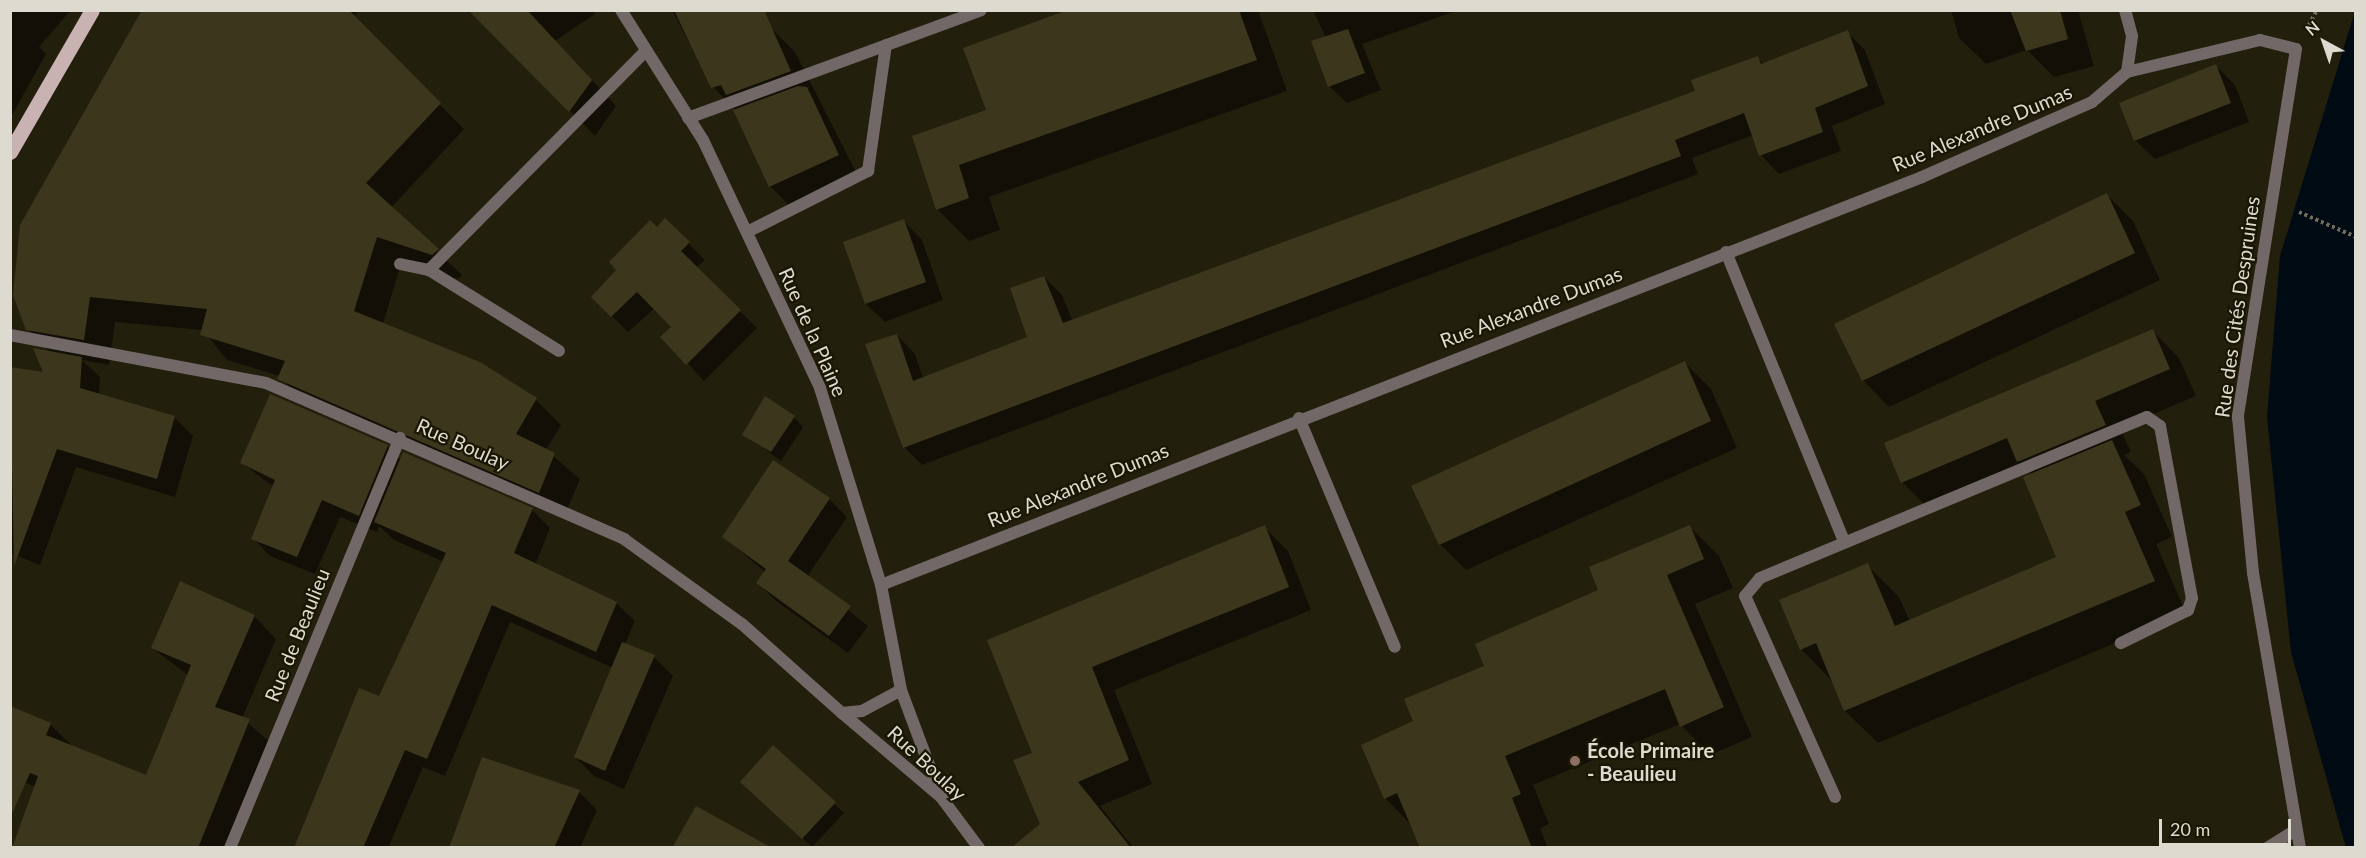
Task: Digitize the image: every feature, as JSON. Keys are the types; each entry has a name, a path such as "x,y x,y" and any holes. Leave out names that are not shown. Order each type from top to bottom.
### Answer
{"main road":[{"path":"10,152 92,10"}],"street":[{"name":"Rue de la Plaine","path":"621,10 688,118 747,232 820,388 881,585 902,690 941,797"},
{"path":"688,118 981,10"},
{"path":"2125,10 2132,36 2127,72"},
{"name":"Rue des Cités Despruines","path":"2127,72 2260,40 2296,49 2238,417 2253,573 2300,848"},
{"path":"747,232 868,171 886,45"},
{"path":"429,270 646,51"},
{"name":"Rue Alexandre Dumas","path":"881,585 1299,418 1922,177 2092,102 2127,72"},
{"path":"1726,252 1844,541"},
{"path":"400,264 429,270 559,351"},
{"name":"Rue Boulay","path":"10,335 266,383 400,438 624,539 742,624 941,797 979,848"},
{"path":"1835,797 1745,596 1760,578 1844,541 2147,417 2160,426 2192,598 2188,610 2121,643"},
{"path":"1299,418 1395,647"},
{"name":"Rue de Beaulieu","path":"230,848 400,438"},
{"name":"Rue Boulay","path":"842,713 862,711 902,690"},
{"path":"2267,848 2296,830"}],"path":[{"path":"2272,200 2355,237"}],"shaded area":[{"path":"2355,11 2356,847 2346,848 2291,652 2267,417 2280,256"}],"building":[{"path":"142,10 349,10 441,103 366,183 439,249 432,255 377,237 354,311 480,362 537,398 516,434 555,453 539,493 277,379 285,361 200,335 207,309 90,297 84,340 26,330 13,295 20,225"},
{"path":"468,10 527,10 592,80 569,112"},
{"path":"674,10 764,10 791,71 726,95 721,85 711,88"},
{"path":"1068,10 1239,10 1257,60 959,165 969,198 936,210 912,136 986,110 963,48"},
{"path":"2010,10 2060,10 2068,39 2026,51"},
{"path":"1348,29 1365,73 1328,87 1311,41"},
{"path":"1848,30 1868,86 1815,108 1823,132 1759,156 1744,113 1675,140 1681,156 903,448 865,344 897,334 913,381 1027,337 1010,288 1044,276 1063,323 1695,91 1691,80 1758,56 1761,64"},
{"path":"2216,64 2231,103 2134,141 2119,103"},
{"path":"798,86 807,87 839,155 769,187 733,110"},
{"path":"2107,193 2135,253 1862,381 1834,324"},
{"path":"665,218 690,242 681,251 741,310 686,365 660,337 671,327 637,292 611,317 591,297 616,270 609,262 650,220 657,227"},
{"path":"904,219 926,282 865,304 843,242"},
{"path":"2153,329 2170,369 2095,401 2106,425 2017,462 2007,438 1901,483 1884,443"},
{"path":"33,348 82,357 80,388 175,416 157,479 57,449 14,566 10,367 43,372"},
{"path":"1685,361 1711,421 1439,545 1411,486"},
{"path":"270,394 388,445 359,516 322,500 297,557 251,539 275,480 240,463"},
{"path":"765,396 795,416 771,452 742,435"},
{"path":"2112,440 2141,505 2125,512 2155,581 1844,711 1816,643 1800,650 1779,600 1868,563 1895,626 2056,557 2023,477"},
{"path":"403,452 533,508 514,553 617,602 596,652 492,605 427,759 405,750 363,848 294,848 359,688 379,696 446,553 374,522"},
{"path":"773,460 830,498 788,561 851,606 829,636 756,583 766,569 722,537"},
{"path":"1265,525 1289,587 1092,667 1129,760 1078,782 1131,848 1012,847 1040,824 1013,760 1032,753 987,640"},
{"path":"1690,525 1704,559 1667,575 1724,707 1680,727 1665,689 1505,756 1521,794 1512,798 1532,848 1420,848 1397,793 1384,799 1361,745 1413,721 1404,699 1484,666 1475,644 1598,590 1589,567"},
{"path":"180,581 255,615 215,707 250,719 198,848 12,848 38,776 30,773 10,818 10,706 51,723 46,735 146,775 191,665 151,648"},
{"path":"622,642 655,655 605,771 574,757"},
{"path":"773,745 836,802 802,839 740,782"},
{"path":"482,757 580,790 554,848 449,848"},
{"path":"696,806 772,848 672,848"}],"place":[{"name":"École Primaire - Beaulieu","path":"1575,761"}]}
